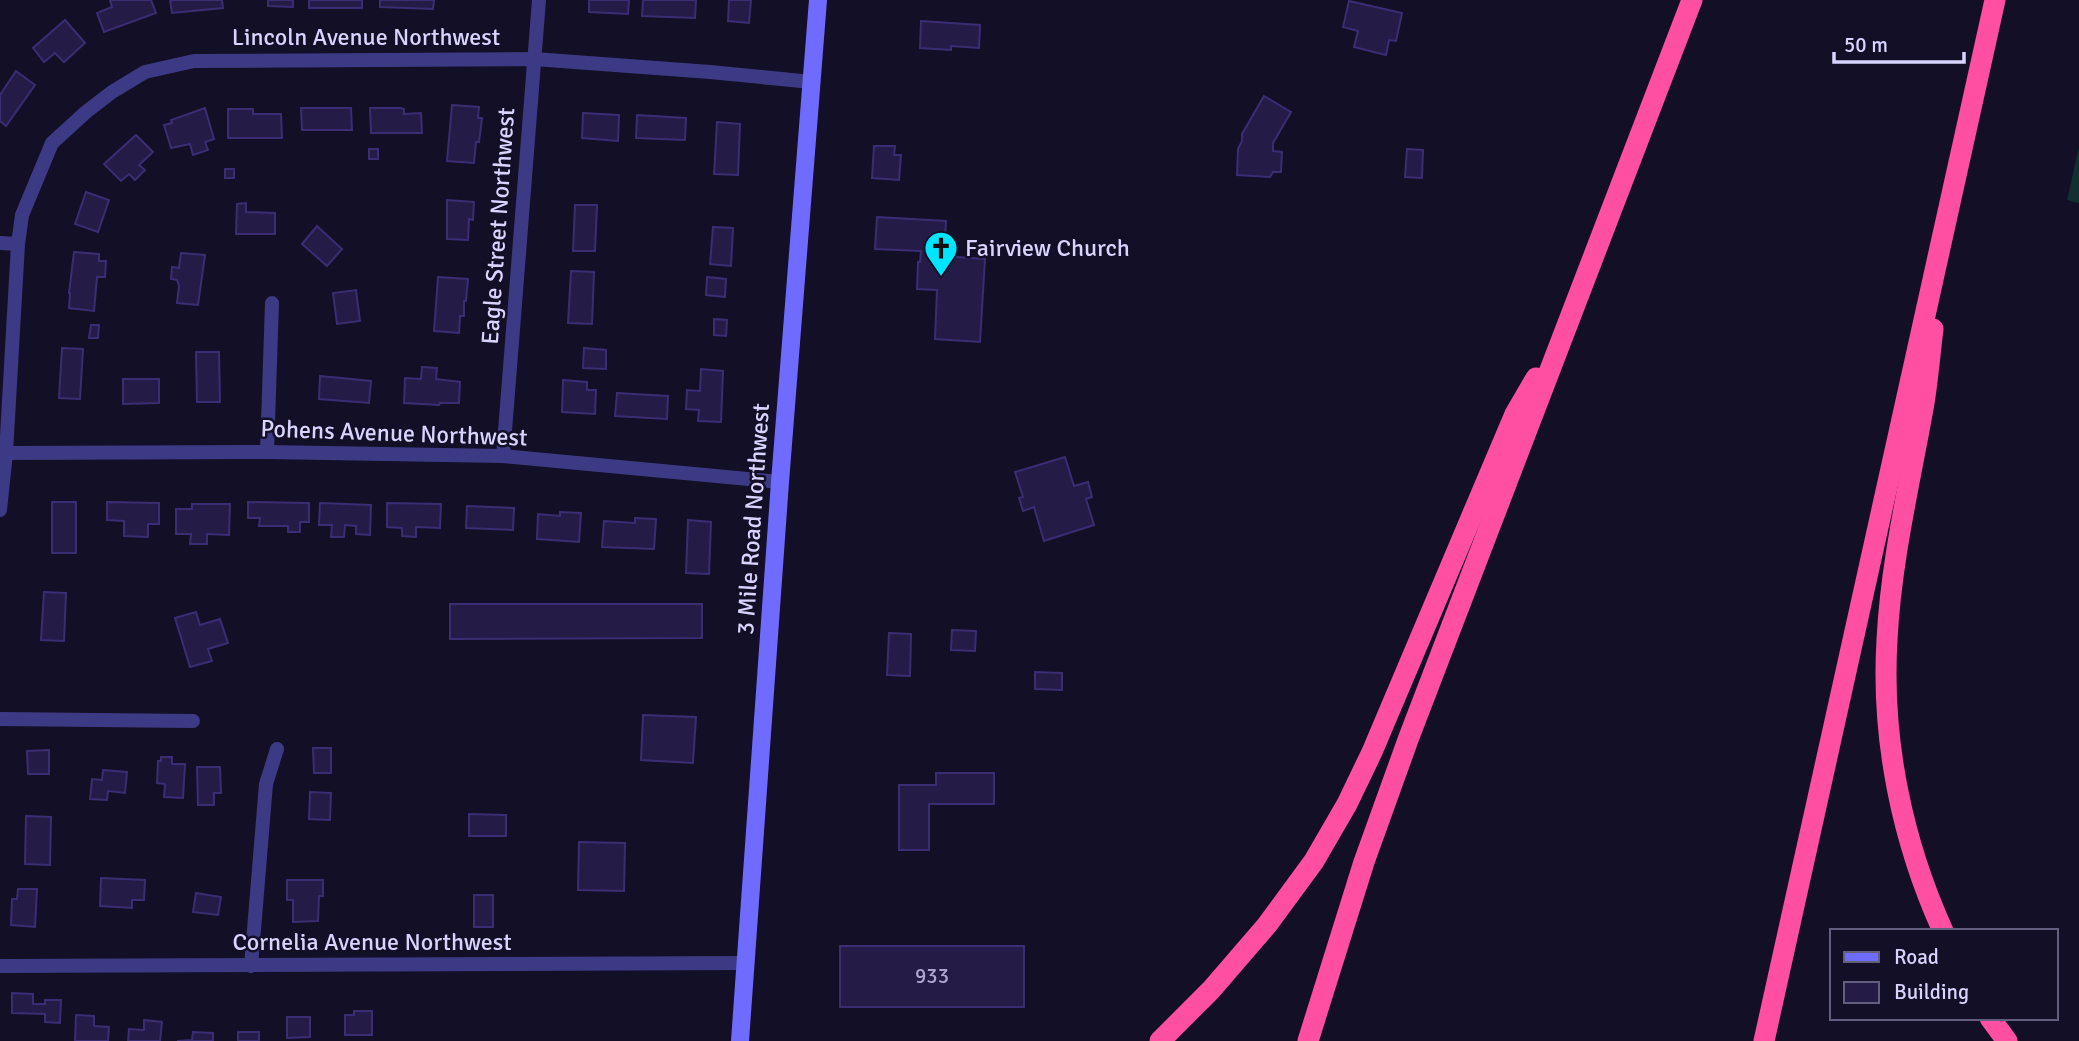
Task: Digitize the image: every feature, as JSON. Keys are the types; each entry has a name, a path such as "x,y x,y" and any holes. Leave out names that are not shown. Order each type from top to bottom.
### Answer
{"highway":[{"path":"1308,1041 1364,862 1692,0"},
{"path":"1764,1041 1995,0"},
{"path":"1942,929 1912,848 1898,789 1888,715 1886,664 1895,561 1924,400 1951,194"},
{"path":"1160,1041 1211,990 1267,925 1314,861 1347,804 1373,752 1515,414 1567,324"},
{"path":"1991,1020 2007,1041"}],"main road":[{"name":"3 Mile Road Northwest","path":"740,1041 818,0"}],"street":[{"name":"Eagle Street Northwest","path":"503,456 539,0"},
{"name":"Lincoln Avenue Northwest","path":"0,510 22,215 52,143 103,99 145,72 194,61 534,59 812,82"},
{"path":"0,243 18,244"},
{"path":"267,452 272,303"},
{"name":"Pohens Avenue Northwest","path":"6,453 267,452 503,456 780,482"},
{"path":"0,719 193,721"},
{"path":"251,966 266,784 277,749"},
{"name":"Cornelia Avenue Northwest","path":"0,966 744,963"}],"green space":[{"path":"2079,147 2079,203 2067,200"}],"building":[{"path":"110,0 151,0 156,13 104,32 97,13 112,7"},
{"path":"170,0 222,0 223,8 172,13"},
{"path":"268,0 293,0 293,7 268,6"},
{"path":"309,0 362,0 362,8 309,8"},
{"path":"380,0 434,0 433,9 380,7"},
{"path":"589,0 629,0 628,14 589,12"},
{"path":"643,0 696,0 695,18 642,16"},
{"path":"729,0 751,0 749,23 728,21"},
{"path":"1349,1 1402,13 1396,41 1389,40 1386,55 1354,47 1358,31 1343,27"},
{"path":"65,20 85,43 64,62 55,53 44,62 33,48"},
{"path":"921,21 980,25 979,48 920,48"},
{"path":"16,71 35,85 6,126 0,121 0,95"},
{"path":"1264,96 1291,112 1273,143 1273,151 1282,152 1281,172 1273,172 1270,177 1237,175 1238,149 1242,134"},
{"path":"452,105 479,107 478,118 482,118 474,163 447,161"},
{"path":"205,108 214,139 205,142 208,150 193,155 190,144 171,148 164,125"},
{"path":"301,108 351,108 352,130 302,130"},
{"path":"370,108 401,108 404,109 404,114 421,113 422,133 371,133"},
{"path":"228,109 253,109 253,114 281,114 282,138 228,138"},
{"path":"583,113 619,115 618,141 582,138"},
{"path":"637,115 686,118 685,140 636,138"},
{"path":"717,122 740,124 738,175 714,174"},
{"path":"136,135 153,152 139,165 145,170 135,180 129,174 121,181 104,164"},
{"path":"874,146 895,146 894,155 901,155 899,180 872,178"},
{"path":"369,149 378,149 378,159 369,159"},
{"path":"1407,149 1423,150 1422,178 1405,177"},
{"path":"225,169 234,169 234,178 225,178"},
{"path":"86,192 109,200 98,232 75,224"},
{"path":"447,200 474,202 473,220 469,219 468,240 447,239"},
{"path":"246,203 246,212 275,213 275,234 236,234 237,204"},
{"path":"575,205 597,205 595,251 573,251"},
{"path":"877,217 946,221 944,256 985,259 980,342 935,339 937,290 917,289 921,251 875,249"},
{"path":"317,226 342,249 327,266 302,244"},
{"path":"713,227 733,228 731,266 710,264"},
{"path":"74,252 99,254 99,261 106,261 105,277 97,277 94,311 69,308"},
{"path":"181,253 205,255 198,305 177,303 179,286 177,280 171,279 172,267 179,268"},
{"path":"571,271 594,272 592,324 568,323"},
{"path":"438,277 468,279 464,316 460,316 459,333 434,331"},
{"path":"707,277 726,279 725,297 706,295"},
{"path":"356,290 360,321 337,324 333,293"},
{"path":"714,319 727,320 726,336 714,335"},
{"path":"91,325 99,325 98,338 89,338"},
{"path":"62,348 83,349 80,399 59,398"},
{"path":"584,348 606,350 606,369 583,368"},
{"path":"196,352 219,352 220,402 197,402"},
{"path":"422,367 437,368 436,379 460,382 459,403 404,403 405,378 421,379"},
{"path":"701,369 723,371 721,422 698,421 699,410 686,409 687,390 700,391"},
{"path":"320,376 371,381 369,403 319,399"},
{"path":"123,379 159,379 159,403 123,404"},
{"path":"563,380 587,382 587,390 596,390 595,414 562,412"},
{"path":"617,393 668,396 667,419 615,416"},
{"path":"1065,457 1074,486 1088,482 1092,497 1086,499 1094,525 1044,541 1034,507 1023,511 1019,498 1023,497 1015,472"},
{"path":"52,502 76,502 76,553 52,553"},
{"path":"107,502 159,503 159,524 148,524 148,537 124,536 124,521 107,520"},
{"path":"248,502 309,503 309,522 300,522 300,532 288,532 288,526 259,526 260,518 248,518"},
{"path":"320,503 371,505 370,535 356,534 356,526 345,525 344,537 331,537 332,525 319,525"},
{"path":"387,503 441,504 440,528 416,527 416,537 402,536 402,528 387,527"},
{"path":"192,504 230,504 229,535 207,534 207,544 190,544 191,534 176,534 176,509 192,509"},
{"path":"467,506 514,508 513,530 466,528"},
{"path":"560,512 581,513 579,542 537,539 538,514 560,516"},
{"path":"635,518 656,519 654,549 602,547 604,521 635,523"},
{"path":"688,520 711,522 709,574 686,573"},
{"path":"44,592 66,593 64,641 41,640"},
{"path":"450,604 702,604 702,638 450,639"},
{"path":"196,612 200,625 220,619 228,643 208,649 212,661 190,667 175,618"},
{"path":"952,630 976,631 975,651 951,650"},
{"path":"889,633 911,634 910,676 887,675"},
{"path":"1035,672 1062,673 1062,690 1035,689"},
{"path":"643,715 696,717 693,763 641,760"},
{"path":"313,748 331,748 331,773 314,773"},
{"path":"49,750 49,774 28,774 27,751"},
{"path":"161,757 172,757 172,764 185,764 183,798 164,797 165,784 157,783 158,761 161,761"},
{"path":"197,767 220,767 221,793 214,793 214,805 198,805"},
{"path":"103,770 127,772 125,793 108,791 107,800 90,799 92,779 102,780"},
{"path":"936,773 994,773 994,804 929,804 929,850 899,850 899,785 936,785"},
{"path":"310,792 331,793 330,820 309,819"},
{"path":"469,814 506,815 506,836 469,836"},
{"path":"26,816 51,817 50,865 25,864"},
{"path":"579,842 625,843 624,891 578,890"},
{"path":"101,878 145,880 144,900 132,900 132,908 100,906"},
{"path":"287,880 323,880 318,921 293,922 293,900 287,900"},
{"path":"18,889 37,889 35,927 11,925 12,899 17,899"},
{"path":"196,893 221,897 218,915 193,912"},
{"path":"474,895 493,895 493,927 474,927"},
{"path":"840,946 1024,946 1024,1007 840,1007"},
{"path":"12,993 33,994 33,1004 45,1004 45,1000 61,1000 60,1023 45,1022 45,1014 12,1013"},
{"path":"354,1011 372,1011 372,1035 345,1035 345,1015 354,1015"},
{"path":"76,1015 94,1016 94,1026 109,1027 108,1041 75,1041"},
{"path":"287,1017 310,1017 310,1037 287,1038"},
{"path":"144,1020 162,1022 160,1041 128,1041 129,1029 144,1030"},
{"path":"193,1032 213,1033 213,1041 177,1041 192,1040"},
{"path":"238,1032 259,1032 259,1041 238,1041"}],"place":[{"name":"Fairview Church","path":"941,278"}]}
